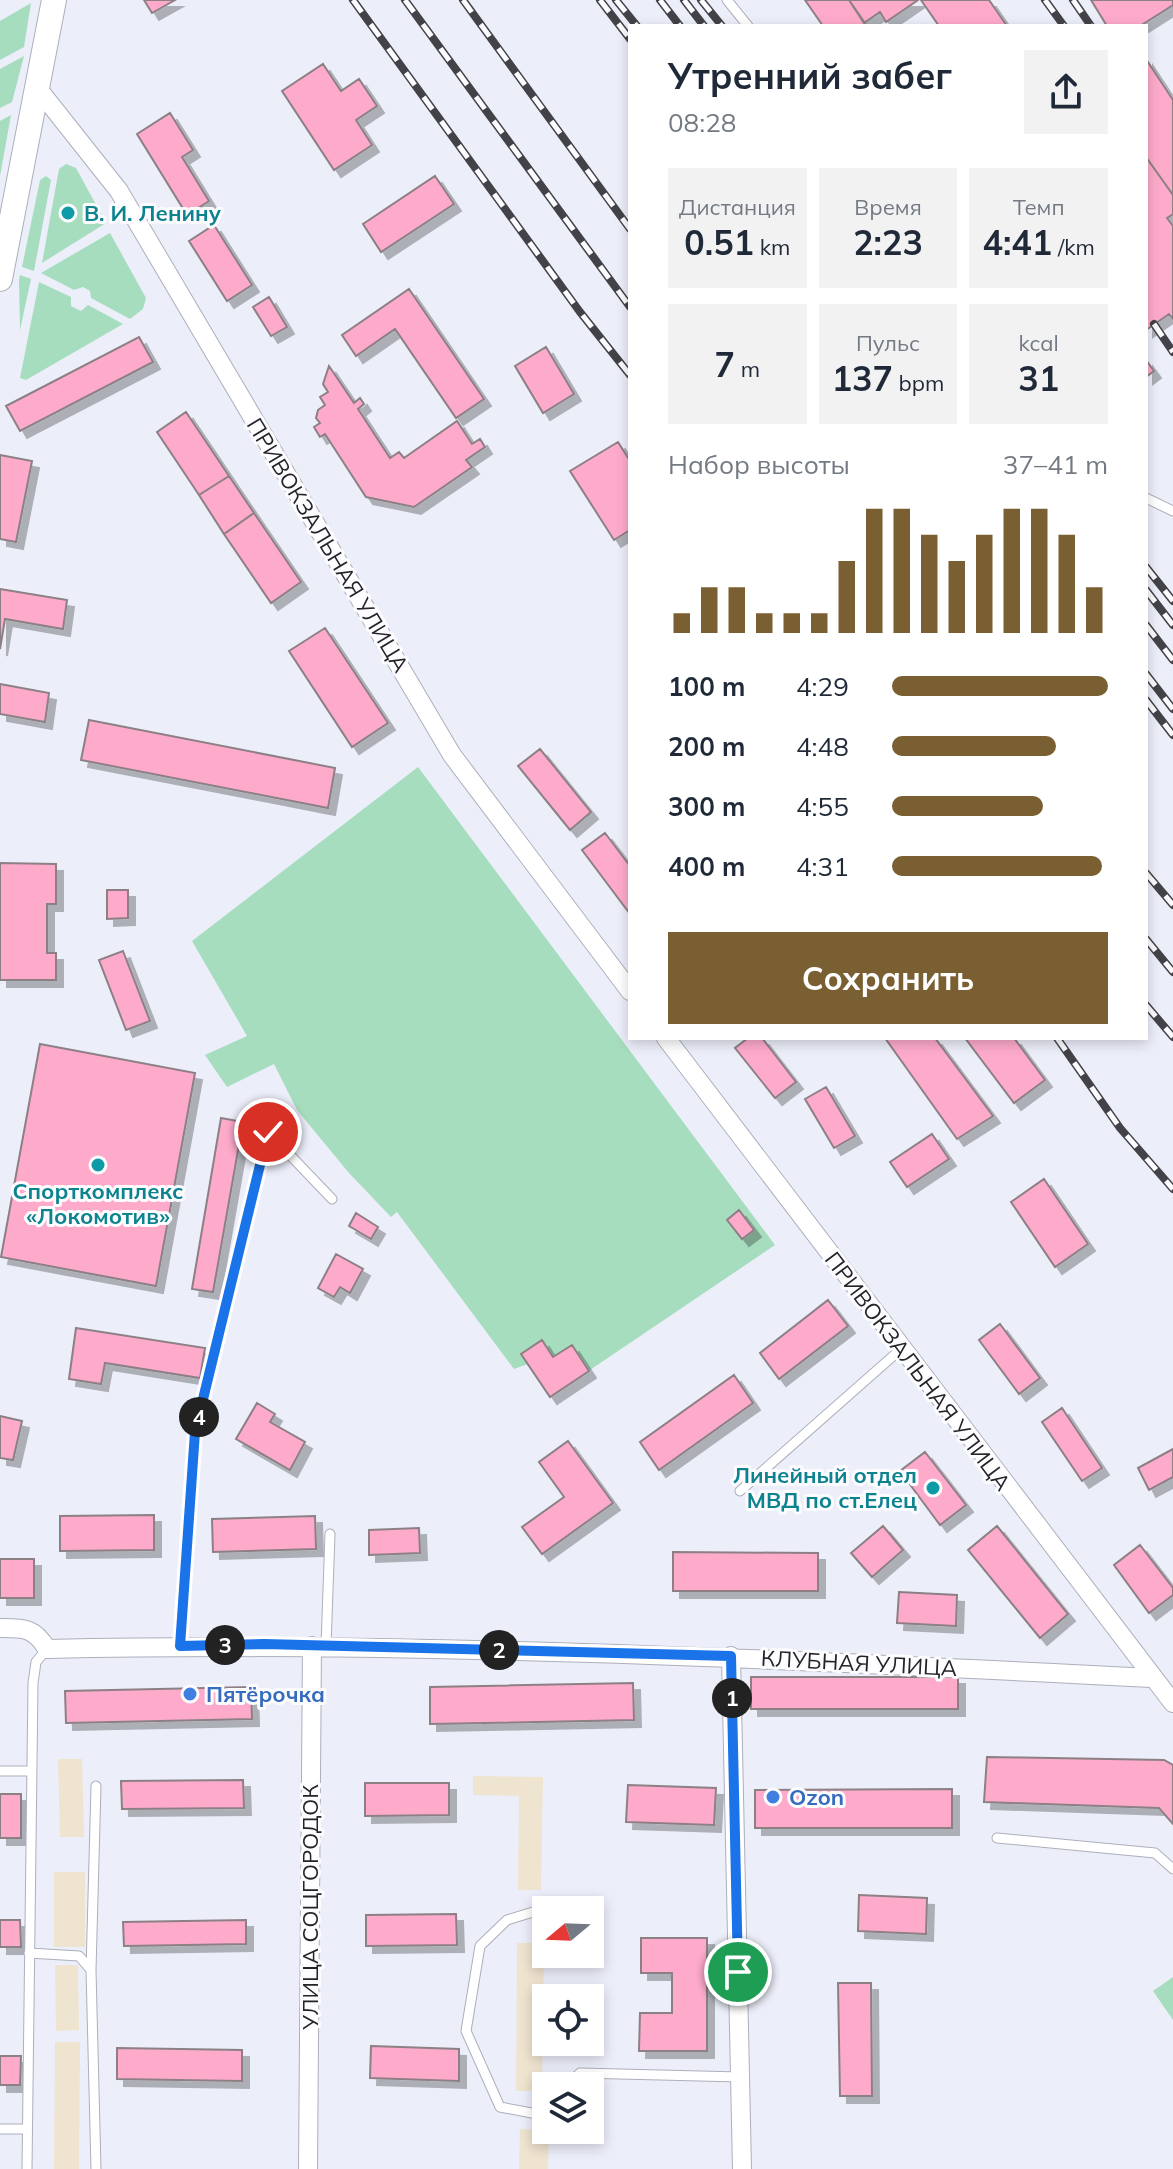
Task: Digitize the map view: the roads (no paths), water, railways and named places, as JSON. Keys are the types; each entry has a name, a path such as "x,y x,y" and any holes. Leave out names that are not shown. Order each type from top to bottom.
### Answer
{"street":[{"path":"0,279 54,0"},
{"name":"ПРИВОКЗАЛЬНАЯ УЛИЦА","path":"39,90 119,191 452,755 628,988"},
{"name":"ПРИВОКЗАЛЬНАЯ УЛИЦА","path":"668,1040 1173,1703"},
{"path":"0,1628 28,1628 39,1635 47,1649"},
{"name":"КЛУБНАЯ УЛИЦА","path":"47,1649 319,1646 731,1656 1151,1678"},
{"name":"УЛИЦА СОЦГОРОДОК","path":"308,2169 319,1646"},
{"path":"731,1656 742,2169"}],"lane":[{"path":"727,0 746,24"},
{"path":"1148,499 1173,511"},
{"path":"180,1646 195,1432 268,1132 332,1199"},
{"path":"740,1491 901,1349"},
{"path":"319,1646 330,1534"},
{"path":"27,2169 25,2129 33,1683 36,1662 47,1649"},
{"path":"0,1771 32,1771"},
{"path":"96,1786 91,1970 96,2169"},
{"path":"997,1838 1155,1853 1173,1869"},
{"path":"532,1912 507,1920 480,1946 466,2031 500,2107 532,2113"},
{"path":"29,1953 79,1956 91,1970"},
{"path":"604,2074 740,2077"},
{"path":"0,2129 25,2129"}],"railway":[{"path":"353,0 580,312 628,372"},
{"path":"405,0 628,304"},
{"path":"463,0 628,226"},
{"path":"600,0 628,36"},
{"path":"616,0 635,24"},
{"path":"660,0 678,24"},
{"path":"684,0 702,24"},
{"path":"701,0 720,24"},
{"path":"1045,0 1063,24"},
{"path":"1073,0 1090,24"},
{"path":"1154,324 1173,352"},
{"path":"1148,570 1173,601"},
{"path":"1148,593 1173,625"},
{"path":"1148,628 1173,660"},
{"path":"1148,677 1173,709"},
{"path":"1148,703 1173,735"},
{"path":"1148,875 1173,905"},
{"path":"1148,941 1173,972"},
{"path":"1148,1007 1173,1037"},
{"path":"1058,1040 1120,1128 1173,1189"}],"place":[{"name":"В. И. Ленину","path":"68,213"},
{"name":"Спорткомплекс «Локомотив»","path":"98,1165"},
{"name":"Линейный отдел МВД по ст.Елец","path":"933,1488"},
{"name":"Пятёрочка","path":"190,1694"},
{"name":"Ozon","path":"773,1797"}]}
